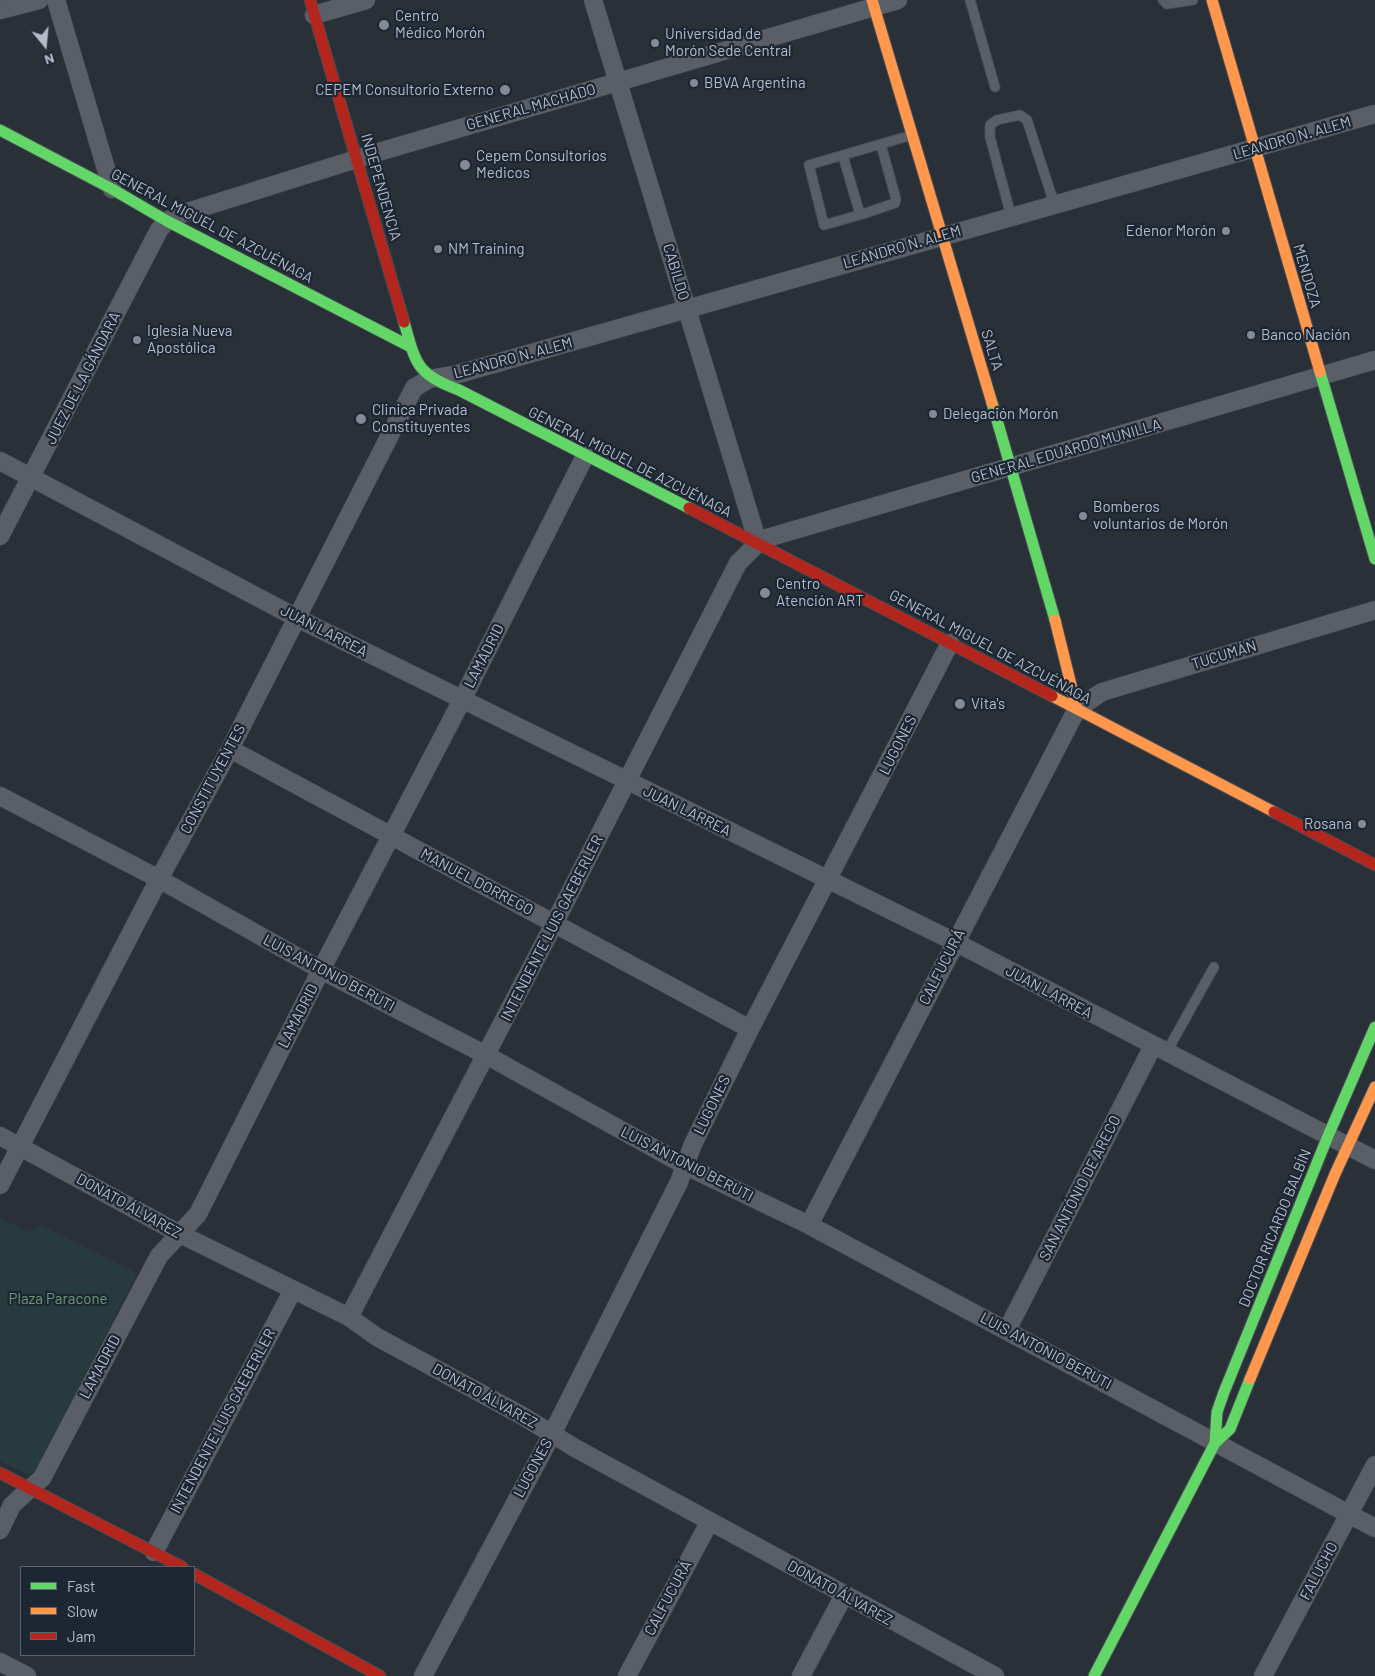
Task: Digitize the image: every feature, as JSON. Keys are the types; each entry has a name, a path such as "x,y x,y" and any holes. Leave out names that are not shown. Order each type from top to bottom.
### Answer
{"street":[{"path":"0,10 39,0"},
{"path":"56,0 112,190"},
{"path":"312,7 366,0"},
{"name":"CABILDO","path":"593,0 758,543"},
{"name":"GENERAL MACHADO","path":"167,221 180,214 357,159 619,82 874,3 898,0"},
{"name":"MENDOZA","path":"1212,0 1320,376 1375,559"},
{"name":"SALTA","path":"874,3 1062,643 1077,709"},
{"name":"INDEPENDENCIA","path":"312,7 411,347 419,368 430,379"},
{"name":"LEANDRO N. ALEM","path":"430,379 458,374 1054,203 1255,149 1375,114"},
{"name":"GENERAL MIGUEL DE AZCUÉNAGA","path":"0,130 167,221 411,347"},
{"name":"JUEZ DE LA GÁNDARA","path":"0,536 159,230 167,221"},
{"name":"GENERAL EDUARDO MUNILLA","path":"758,543 767,538 1375,360"},
{"name":"GENERAL MIGUEL DE AZCUÉNAGA","path":"430,379 459,390 758,543 1375,865"},
{"name":"CONSTITUYENTES","path":"0,1185 159,879 230,749 414,388 430,379"},
{"name":"LAMADRID","path":"0,1530 12,1505 42,1478 159,1256 198,1214 585,456"},
{"name":"JUAN LARREA","path":"0,460 297,618 955,942 1159,1050 1375,1160"},
{"name":"INTENDENTE LUIS GAEBERLER","path":"349,1317 554,924 738,563 758,543"},
{"name":"TUCUMÁN","path":"1077,709 1102,692 1375,610"},
{"name":"LUGONES","path":"424,1676 552,1434 686,1166 693,1144 750,1029 829,880 950,643"},
{"name":"CALFUCURÁ","path":"809,1225 1077,709"},
{"name":"MANUEL DORREGO","path":"230,749 750,1029"},
{"name":"LUIS ANTONIO BERUTI","path":"0,796 159,879 321,970 486,1055 686,1166 809,1225 1375,1528"},
{"name":"DOCTOR RICARDO BALBÍN","path":"1094,1676 1215,1442 1219,1406 1328,1136 1375,1027"},
{"name":"SAN ANTÓNIO DE ARECO","path":"1007,1330 1159,1050"},
{"name":"DOCTOR RICARDO BALBÍN","path":"1215,1442 1230,1429 1375,1087"},
{"name":"DONATO ÁLVAREZ","path":"0,1136 180,1234 349,1317 377,1336 552,1434 844,1596 995,1676"},
{"name":"INTENDENTE LUIS GAEBERLER","path":"154,1552 293,1290"},
{"name":"FALUCHO","path":"1263,1676 1375,1465"},
{"path":"0,1473 180,1566"},
{"name":"CALFUCURÁ","path":"627,1676 710,1521"},
{"path":"195,1575 380,1676"},
{"path":"801,1676 844,1596"},
{"path":"0,1662 27,1676"}],"lane":[{"path":"970,0 995,86"},
{"path":"1163,0 1166,4 1172,5 1193,0"},
{"path":"1011,216 990,137 990,125 997,120 1020,115 1027,120 1054,203"},
{"path":"881,145 896,201 891,206 826,225 822,222 808,168 812,164 912,135"},
{"path":"843,156 859,211 863,214"},
{"path":"1159,1050 1214,967"}],"green space":[{"name":"Plaza Paracone","path":"0,1218 28,1232 41,1225 137,1273 37,1470 29,1475 0,1461"}],"traffic: fast":[{"path":"0,130 112,189 167,221 411,347"},
{"path":"404,322 415,358 426,373 434,379 689,508"},
{"path":"1320,372 1375,559"},
{"path":"992,403 1055,620"},
{"path":"1215,1443 1217,1412 1224,1392 1328,1136 1375,1027"},
{"path":"1094,1676 1215,1443 1230,1429 1250,1379"}],"traffic: slow":[{"path":"872,0 992,403"},
{"path":"1212,0 1320,372"},
{"path":"1055,620 1077,709"},
{"path":"1052,696 1274,812"},
{"path":"1250,1379 1335,1174 1375,1087"}],"traffic: jam":[{"path":"310,0 404,322"},
{"path":"689,508 1052,696"},
{"path":"1274,812 1375,865"},
{"path":"0,1473 180,1566"},
{"path":"195,1575 380,1676"}],"place":[{"name":"Centro Médico Morón","path":"384,25"},
{"name":"Universidad de Morón Sede Central","path":"655,43"},
{"name":"BBVA Argentina","path":"694,83"},
{"name":"CEPEM Consultorio Externo","path":"505,90"},
{"name":"Cepem Consultorios Medicos","path":"465,165"},
{"name":"Edenor Morón","path":"1226,231"},
{"name":"NM Training","path":"438,249"},
{"name":"Banco Nación","path":"1251,335"},
{"name":"Iglesia Nueva Apostólica","path":"137,340"},
{"name":"Delegación Morón","path":"933,414"},
{"name":"Clinica Privada Constituyentes","path":"361,419"},
{"name":"Bomberos voluntarios de Morón","path":"1083,516"},
{"name":"Centro Atención ART","path":"765,593"},
{"name":"Vita's","path":"960,704"},
{"name":"Rosana","path":"1362,824"}]}
